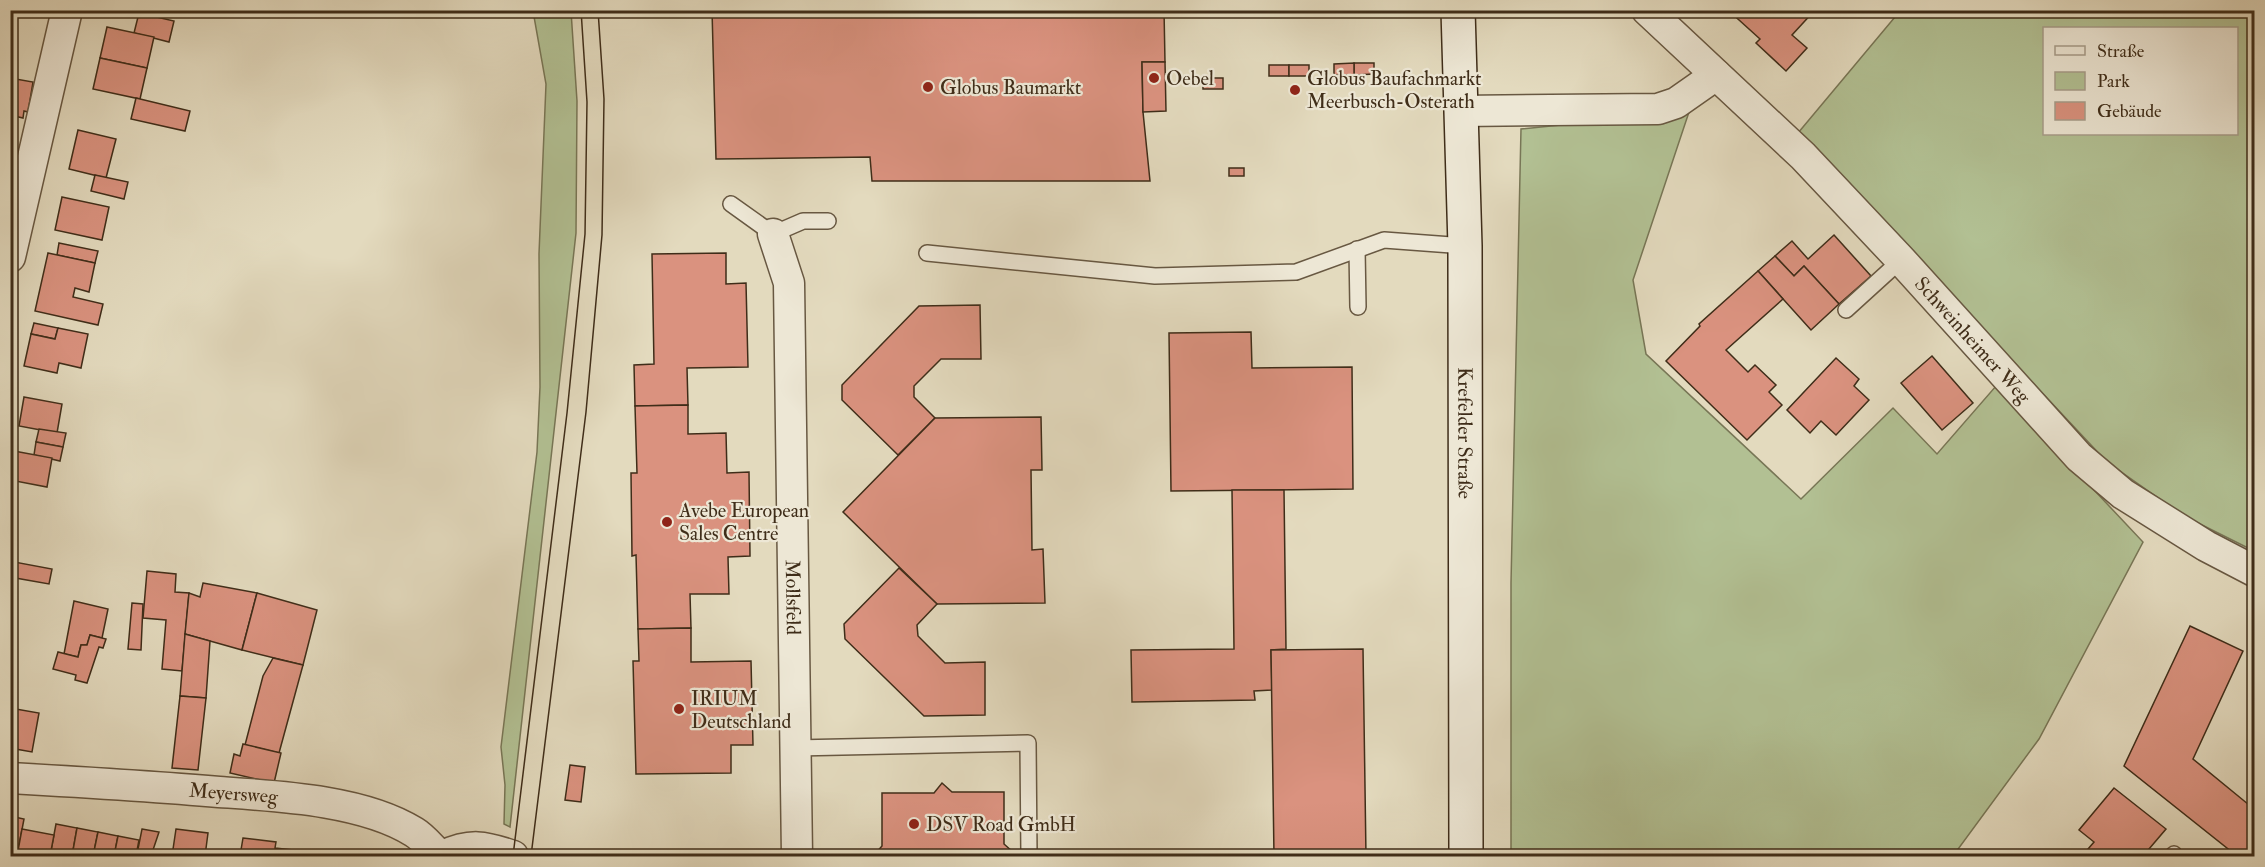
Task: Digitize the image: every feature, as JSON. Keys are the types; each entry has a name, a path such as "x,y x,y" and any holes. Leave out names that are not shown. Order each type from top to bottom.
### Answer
{"main road":[{"name":"Krefelder Straße","path":"1458,10 1465,246 1466,856"}],"street":[{"path":"10,257 67,10"},
{"name":"Schweinheimer Weg","path":"1647,10 1803,156 2079,457 2123,494 2206,546 2254,571"},
{"path":"1460,111 1658,109 1676,103 1716,75"},
{"name":"Mollsfeld","path":"773,234 789,283 797,856"},
{"name":"Meyersweg","path":"10,778 272,796 346,807 386,819 415,832 441,856 460,848 487,849 513,856"}],"lane":[{"path":"731,204 773,234 803,221 828,221"},
{"path":"927,253 1155,276 1296,272 1383,240 1465,246"},
{"path":"1357,249 1358,307"},
{"path":"1846,310 1900,260"},
{"path":"795,748 1028,743 1029,856"}],"green space":[{"path":"533,11 571,11 577,101 576,233 510,827 504,824 505,785 501,747 537,452 540,387 539,254 546,84"},
{"path":"1900,11 2254,11 2254,551 2184,516 2107,462 1798,133"},
{"path":"1689,112 1633,280 1646,354 1801,499 1893,408 1937,454 1996,386 2143,542 2039,739 1953,856 1511,856 1511,583 1521,129"}],"building":[{"path":"139,10 162,10 160,18 139,13"},
{"name":"Globus Baumarkt","path":"712,10 1164,10 1165,62 1142,62 1143,112 1150,181 872,181 870,157 716,159"},
{"path":"1728,10 1815,10 1792,35 1807,48 1786,71 1756,43 1760,39"},
{"path":"139,13 174,21 169,42 134,33"},
{"path":"107,27 154,37 147,68 100,58"},
{"path":"100,58 147,68 140,99 93,89"},
{"name":"Oebel","path":"1142,62 1165,62 1166,111 1143,112"},
{"path":"1354,63 1374,63 1374,74 1354,75"},
{"path":"1354,63 1354,75 1334,75 1334,64"},
{"path":"1269,65 1289,65 1289,76 1269,76"},
{"path":"1289,65 1309,65 1309,76 1289,76"},
{"path":"10,78 33,82 28,112 24,111 23,118 10,115"},
{"path":"1203,78 1223,78 1223,89 1203,89"},
{"path":"136,98 190,111 185,131 131,119"},
{"path":"78,130 116,139 106,178 69,169"},
{"path":"1229,168 1244,168 1244,176 1229,176"},
{"path":"95,175 128,182 124,199 91,191"},
{"path":"62,197 109,207 102,240 55,230"},
{"path":"1834,235 1871,276 1839,304 1804,266 1794,276 1775,256 1792,241 1808,259"},
{"path":"59,243 98,251 95,263 57,255"},
{"path":"48,253 95,263 89,292 75,288 73,297 103,304 98,325 35,311"},
{"path":"726,253 726,284 746,283 748,367 687,368 688,405 635,406 634,365 654,364 652,254"},
{"path":"1775,256 1794,276 1804,266 1839,304 1811,330 1758,271"},
{"path":"1758,271 1783,299 1726,350 1748,372 1755,365 1776,385 1769,392 1782,405 1747,440 1666,361 1700,326 1699,324"},
{"path":"980,305 981,359 941,359 914,386 914,397 935,418 898,455 842,400 842,385 919,306"},
{"path":"34,323 58,328 55,339 31,334"},
{"path":"58,328 88,334 81,368 59,363 57,373 24,366 31,334 55,339"},
{"path":"1251,332 1252,368 1352,367 1353,489 1171,491 1169,333"},
{"path":"1932,356 1973,403 1942,430 1901,383"},
{"path":"1836,358 1859,379 1854,386 1869,400 1836,435 1821,421 1810,433 1787,410"},
{"path":"24,397 62,404 57,433 19,426"},
{"path":"688,405 688,434 726,433 727,473 749,472 750,556 728,557 729,594 690,594 691,628 638,629 636,555 632,556 631,473 637,473 635,406"},
{"path":"1041,417 1042,470 1031,470 1032,550 1043,549 1045,603 937,604 843,512 935,418"},
{"path":"39,429 66,433 63,447 36,442"},
{"path":"36,442 63,447 60,461 34,455"},
{"path":"14,451 52,458 47,487 10,480"},
{"path":"1232,490 1284,490 1286,649 1271,650 1272,690 1254,691 1255,700 1132,702 1131,650 1234,649"},
{"path":"10,549 16,550 14,562 52,569 49,584 10,577"},
{"path":"899,568 937,604 917,625 918,636 945,663 985,662 985,715 924,716 845,639 844,624"},
{"path":"147,571 176,574 175,592 189,593 182,671 162,669 166,620 143,618"},
{"path":"203,583 257,593 242,650 185,634 189,593 200,597"},
{"path":"257,593 317,610 303,665 242,650"},
{"path":"74,601 108,609 102,638 90,635 87,645 81,645 78,657 64,654"},
{"path":"132,603 143,604 141,650 128,649"},
{"path":"2190,626 2243,651 2193,759 2254,809 2254,856 2237,856 2124,766"},
{"path":"691,628 691,662 751,661 753,745 731,745 731,773 636,774 633,661 639,661 638,629"},
{"path":"185,634 210,641 206,698 180,696"},
{"path":"90,635 106,639 103,648 99,647 87,683 75,680 76,675 53,669 58,652 78,657 81,645 87,645"},
{"path":"1363,649 1366,856 1274,856 1271,650"},
{"path":"273,658 303,665 279,753 245,745 263,676"},
{"path":"180,696 206,698 198,770 172,768"},
{"path":"10,708 39,713 32,752 10,748"},
{"path":"243,744 281,753 274,783 230,773 234,754 240,756"},
{"path":"570,765 585,767 581,802 565,800"},
{"path":"942,783 952,792 1004,792 1004,844 1014,853 1010,856 874,855 882,846 882,793 934,793"},
{"path":"2114,788 2166,829 2143,856 2082,856 2094,842 2079,830"},
{"path":"10,816 24,819 17,856 10,856"},
{"path":"56,824 77,828 72,856 50,856"},
{"path":"77,828 98,832 93,856 72,856"},
{"path":"22,829 54,835 50,856 17,856"},
{"path":"142,829 159,832 151,856 137,854"},
{"path":"176,829 208,833 205,856 172,856"},
{"path":"98,832 118,836 114,856 93,856"},
{"path":"118,836 139,840 136,856 114,856"},
{"path":"243,838 276,842 275,848 302,851 302,856 240,856"}],"tram line":[{"path":"513,856 567,413 585,234 587,102 581,10"},
{"path":"531,856 586,412 602,235 604,99 598,10"}],"place":[{"name":"Oebel","path":"1154,78"},
{"name":"Globus Baumarkt","path":"928,87"},
{"name":"Globus Baufachmarkt Meerbusch-Osterath","path":"1295,90"},
{"name":"Avebe European Sales Centre","path":"667,522"},
{"name":"IRIUM Deutschland","path":"679,709"},
{"name":"DSV Road GmbH","path":"914,824"}]}
